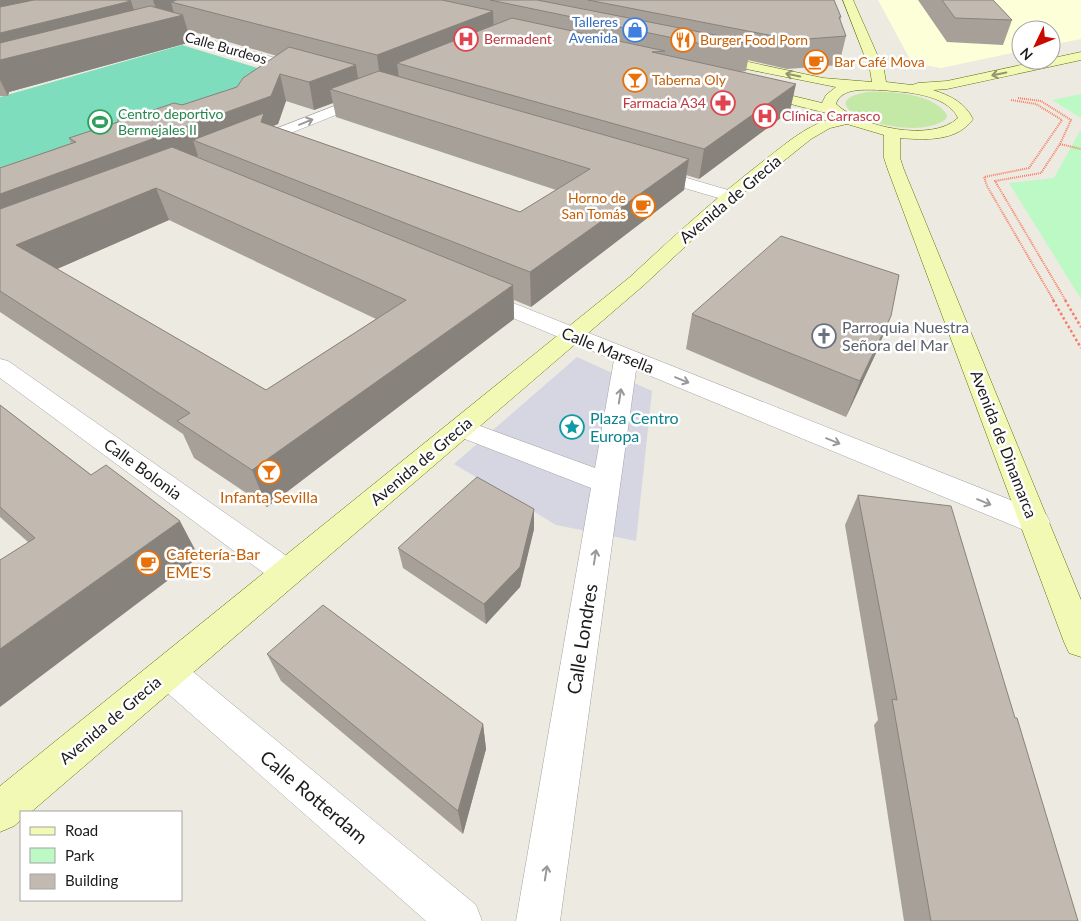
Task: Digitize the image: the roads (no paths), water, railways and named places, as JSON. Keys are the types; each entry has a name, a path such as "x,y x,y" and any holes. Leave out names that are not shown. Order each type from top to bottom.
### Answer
{"main road":[{"path":"848,0 877,70 874,86"},
{"path":"697,55 823,82 897,88 940,97 960,108 966,119 963,124 949,131 923,134 892,132 867,127 839,115 743,88"},
{"path":"897,88 948,85 1081,56"},
{"path":"839,115 829,105 832,96 846,89 874,86"},
{"path":"964,114 969,103 986,94"},
{"name":"Avenida de Grecia","path":"0,812 637,281 729,196 815,130 839,115"},
{"name":"Avenida de Dinamarca","path":"892,132 892,158 896,170 1081,642"}],"street":[{"path":"158,28 177,23"},
{"name":"Calle Burdeos","path":"140,28 158,28 318,75"},
{"path":"238,149 382,91 360,87"},
{"path":"635,168 729,196"},
{"name":"Calle Marsella","path":"464,289 572,335 1035,522"},
{"name":"Calle Londres","path":"538,921 626,357"},
{"name":"Calle Bolonia","path":"0,366 287,573"},
{"path":"461,428 606,483"},
{"name":"Calle Rotterdam","path":"168,672 460,921"}],"place":[{"name":"Talleres Avenida","path":"635,30"},
{"name":"Bermadent","path":"466,39"},
{"name":"Burger Food Porn","path":"683,40"},
{"name":"Bar Café Mova","path":"816,62"},
{"name":"Taberna Oly","path":"635,80"},
{"name":"Farmacia A34","path":"723,103"},
{"name":"Clínica Carrasco","path":"765,116"},
{"name":"Centro deportivo Bermejales II","path":"100,122"},
{"name":"Horno de San Tomás","path":"643,206"},
{"name":"Parroquia Nuestra Señora del Mar","path":"824,336"},
{"name":"Plaza Centro Europa","path":"572,427"},
{"name":"Infanta Sevilla","path":"269,472"},
{"name":"Cafetería-Bar EME'S","path":"148,563"}]}
